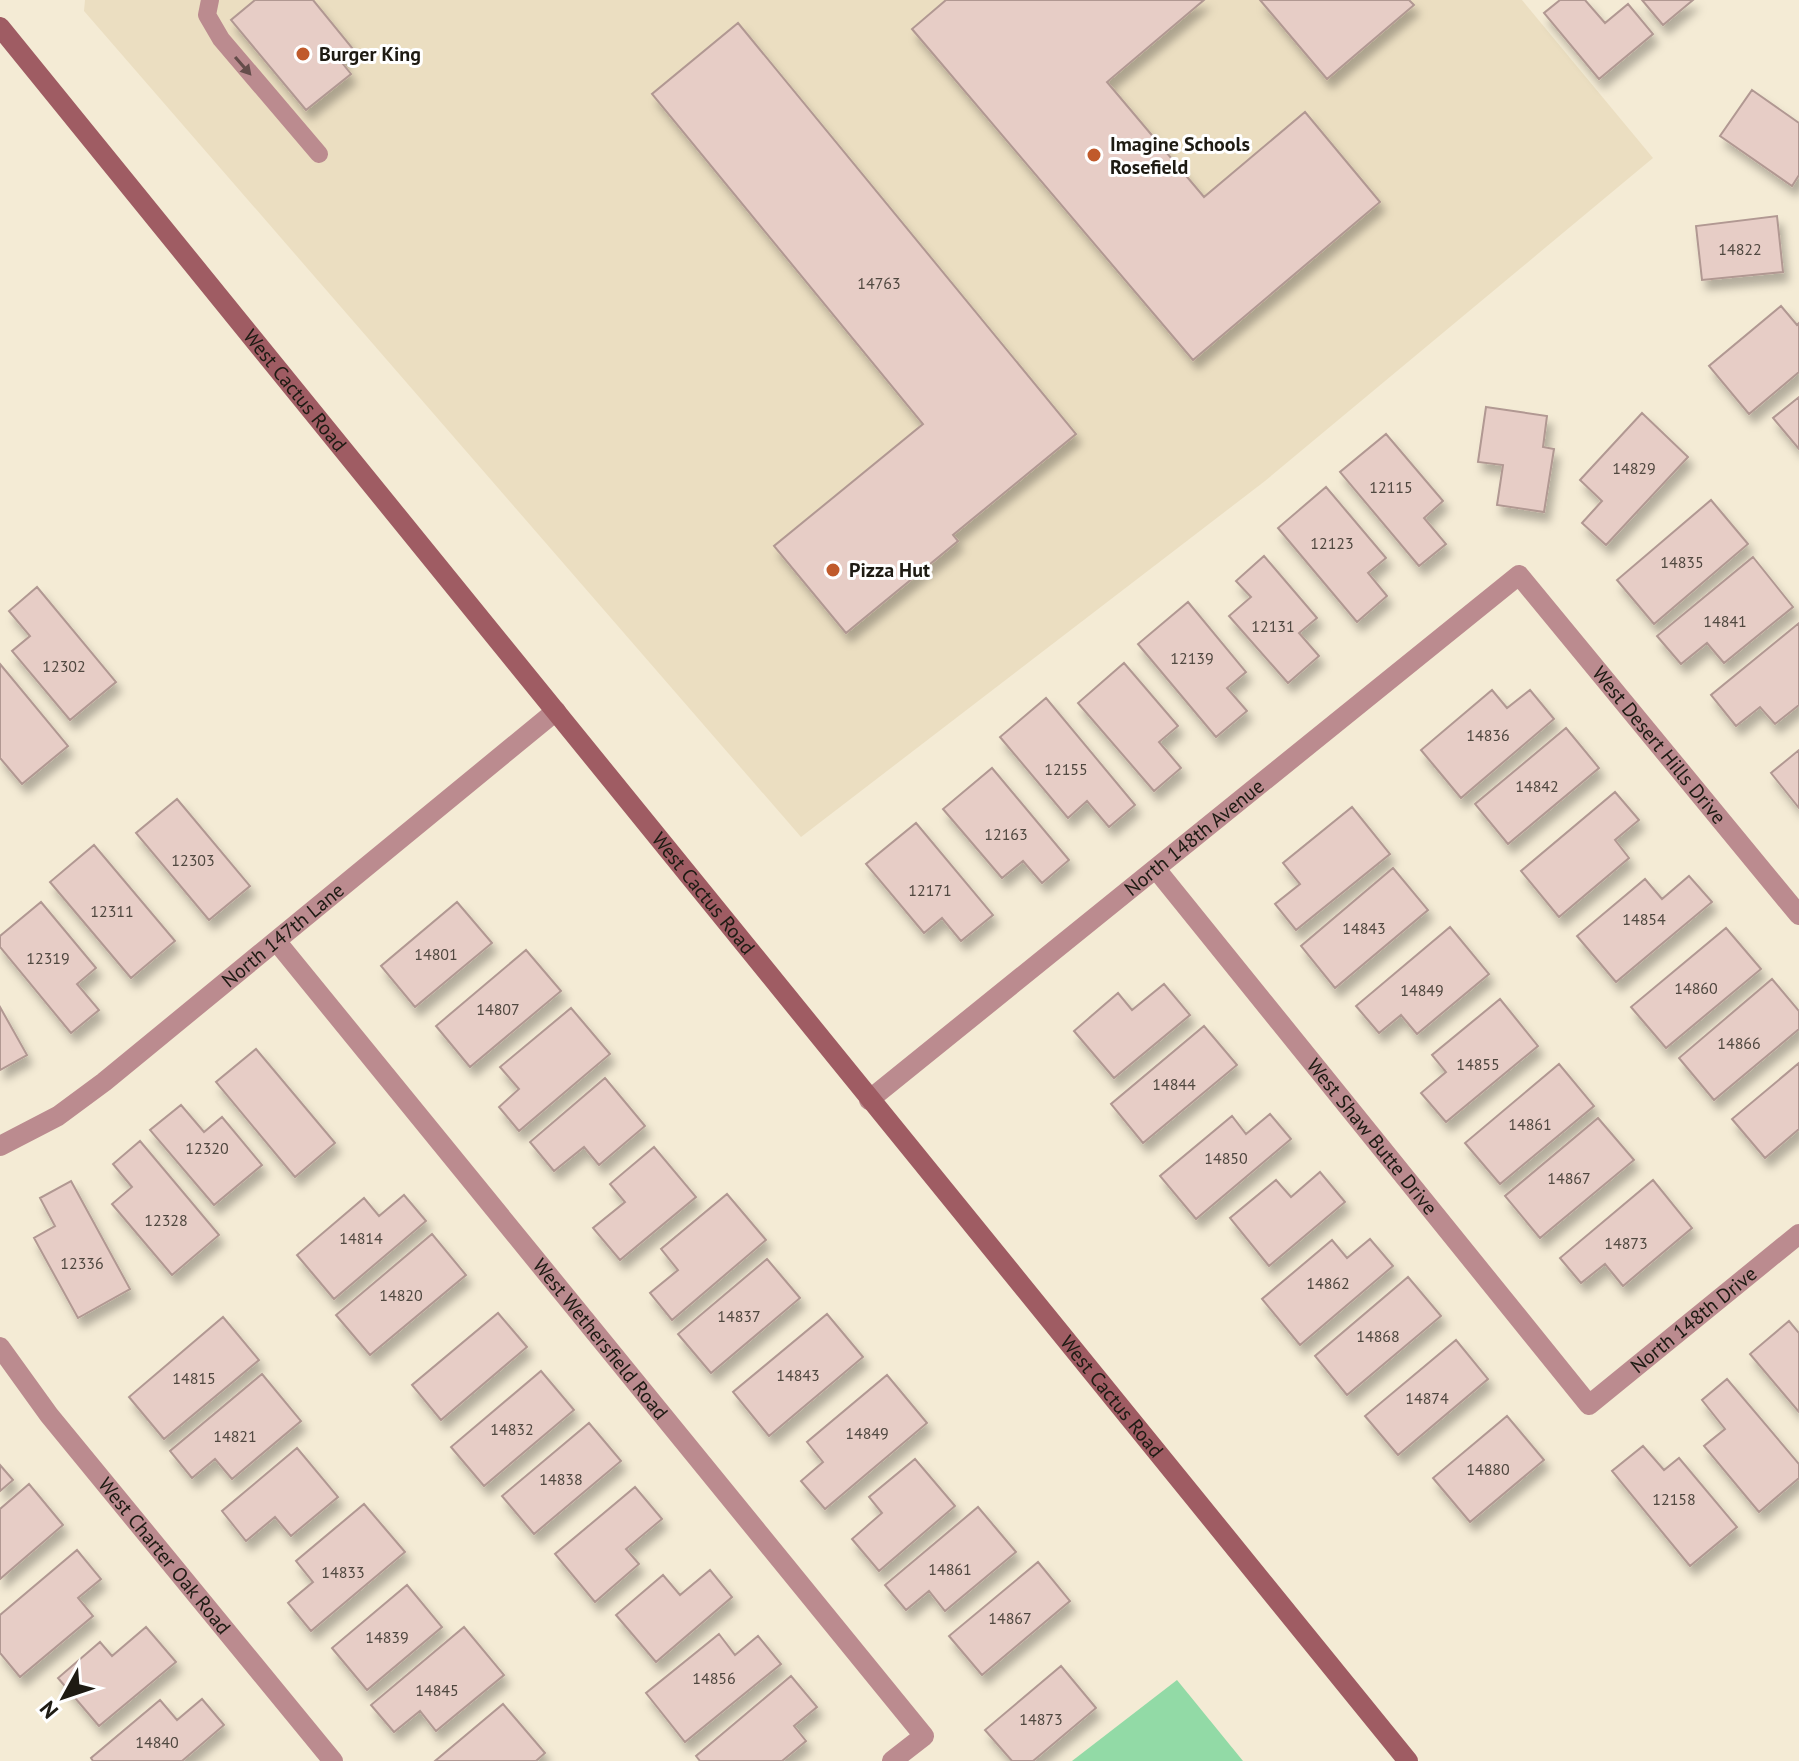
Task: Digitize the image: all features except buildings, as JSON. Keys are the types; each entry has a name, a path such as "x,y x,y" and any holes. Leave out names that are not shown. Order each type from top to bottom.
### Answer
{"main road":[{"name":"West Cactus Road","path":"0,27 1408,1761"}],"street":[{"name":"North 148th Avenue","path":"869,1100 1519,575"},
{"name":"West Desert Hills Drive","path":"1519,575 1799,915"},
{"name":"North 147th Lane","path":"0,1146 58,1116 93,1090 556,711"},
{"name":"West Shaw Butte Drive","path":"1156,869 1589,1405"},
{"name":"West Wethersfield Road","path":"277,942 924,1736 892,1761"},
{"name":"North 148th Drive","path":"1589,1405 1799,1234"},
{"name":"West Charter Oak Road","path":"0,1347 31,1392 333,1761"}],"lane":[{"path":"210,0 207,15 221,39 319,154"}],"shaded area":[{"path":"85,0 1522,0 1653,158 1265,481 801,837 84,11"}],"green space":[{"path":"1177,1680 1243,1761 1072,1761"}],"place":[{"name":"Burger King","path":"303,54"},
{"name":"Imagine Schools Rosefield","path":"1094,155"},
{"name":"Pizza Hut","path":"833,570"}]}
